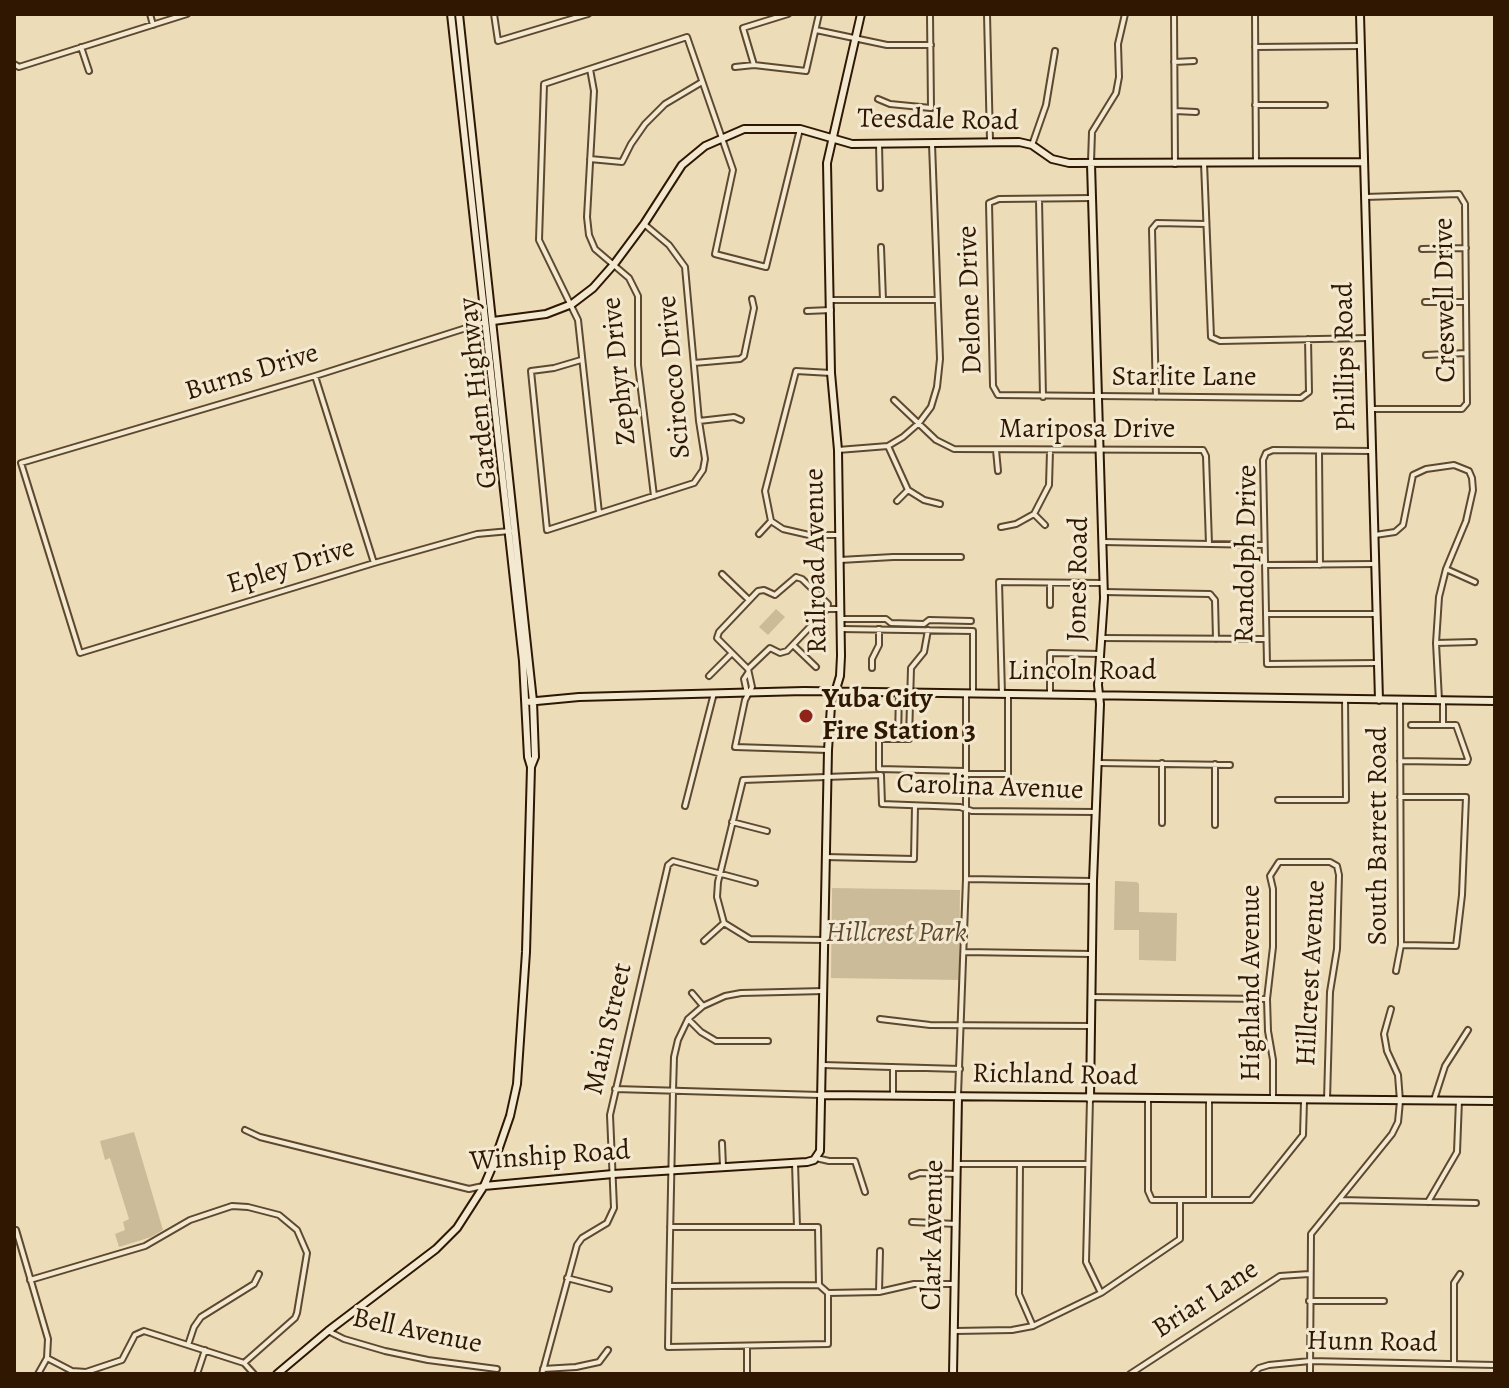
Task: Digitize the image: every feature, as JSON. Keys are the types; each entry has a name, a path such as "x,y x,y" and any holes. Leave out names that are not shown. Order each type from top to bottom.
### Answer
{"street":[{"path":"150,14 153,25"},
{"path":"14,64 19,67 187,14"},
{"name":"Garden Highway","path":"451,14 489,321"},
{"name":"Garden Highway","path":"277,1374 436,1249 463,1219 484,1186 508,1121 518,1075 527,926 531,767 535,757 459,14"},
{"path":"494,14 498,41 588,14"},
{"path":"754,65 743,28 788,14"},
{"path":"735,67 754,65 806,71 819,14"},
{"name":"Railroad Avenue","path":"816,1158 821,1147 828,750 831,706 841,666 838,450 831,373 827,163 861,14"},
{"path":"878,99 890,104 931,108 930,14"},
{"path":"987,14 990,141"},
{"name":"Jones Road","path":"1101,1293 1086,1262 1093,881 1104,592 1091,164 1092,132 1116,93 1118,44 1125,14"},
{"path":"1174,14 1175,164"},
{"path":"1255,14 1256,163"},
{"name":"Phillips Road","path":"1360,14 1379,700"},
{"path":"816,30 887,45 931,45"},
{"path":"599,513 578,320 539,240 544,84 687,37 733,170 715,254 766,267 800,129"},
{"path":"1255,47 1361,46"},
{"path":"81,47 89,71"},
{"path":"1032,145 1046,105 1055,51"},
{"path":"1174,62 1194,61"},
{"name":"Zephyr Drive","path":"590,69 594,91 587,217 589,235 595,249 629,278 638,296 638,365 654,496"},
{"path":"590,159 622,162 645,124 665,104 702,82"},
{"path":"1255,105 1325,105"},
{"path":"1175,111 1196,112"},
{"name":"Teesdale Road","path":"489,321 546,314 572,304 593,288 615,263 682,165 705,146 744,129 800,129 852,144 990,141 1032,145 1052,159 1069,163 1363,162"},
{"path":"838,450 888,446 919,423 931,407 940,359 932,143"},
{"path":"879,144 880,188"},
{"path":"1204,163 1211,337 1220,341 1368,338"},
{"name":"Creswell Drive","path":"1364,197 1459,194 1465,204 1467,403 1462,409 1370,409"},
{"path":"1039,198 1043,397"},
{"name":"Delone Drive","path":"1004,397 996,394 993,386 988,205 999,199 1092,198"},
{"path":"1156,397 1152,229 1157,223 1206,224"},
{"name":"Scirocco Drive","path":"582,360 531,371 547,530 694,483 703,470 705,459 685,267 669,245 644,224"},
{"path":"881,247 883,300"},
{"path":"1422,249 1466,248"},
{"path":"694,363 740,359 744,356 754,308 752,299"},
{"path":"830,300 936,300"},
{"path":"1425,302 1466,302"},
{"path":"807,311 831,310"},
{"name":"Burns Drive","path":"80,653 21,463 489,321"},
{"name":"Starlite Lane","path":"1004,397 1301,398 1309,392 1308,339"},
{"path":"1426,355 1466,353"},
{"path":"831,373 796,371 765,491 771,521 783,529 809,535 839,535"},
{"path":"315,376 374,563"},
{"name":"Mariposa Drive","path":"894,400 947,447 1205,452 1209,544"},
{"path":"699,421 734,417 741,420"},
{"path":"888,446 908,490 924,500 940,504"},
{"path":"996,450 998,471"},
{"name":"Randolph Drive","path":"1371,451 1273,450 1266,453 1263,460 1266,639 1267,664 1377,663"},
{"path":"1001,527 1016,524 1034,514 1049,485 1050,451"},
{"path":"1319,451 1320,565"},
{"path":"1373,535 1395,532 1403,525 1413,475 1445,466 1464,468 1472,478 1473,490 1466,521 1446,569 1439,597 1436,643 1443,725"},
{"path":"897,501 908,490"},
{"path":"1034,514 1045,525"},
{"path":"759,534 771,521"},
{"name":"Epley Drive","path":"80,653 374,563 477,534 512,531"},
{"path":"1103,542 1264,545"},
{"path":"839,560 961,557"},
{"path":"1265,565 1374,564"},
{"path":"1446,569 1475,582"},
{"path":"722,574 749,600"},
{"path":"748,671 719,642 717,635 761,590 775,595 794,577 799,577 827,607"},
{"path":"928,630 924,652 911,668 909,739 879,739 879,769 1008,774 999,582 1104,583"},
{"path":"1050,582 1050,605"},
{"path":"1104,592 1210,594 1215,600 1216,640"},
{"path":"828,750 735,747 747,693 744,679 748,671 770,648 783,652 793,645 827,607 840,606"},
{"path":"1266,614 1376,614"},
{"path":"841,619 886,619 891,623 924,624 929,620 971,621"},
{"path":"841,629 973,631 965,773 966,879 958,1097"},
{"path":"872,668 872,659 879,645 879,629"},
{"path":"1101,638 1266,639"},
{"path":"1436,643 1474,642"},
{"path":"793,645 816,667"},
{"path":"1050,694 1050,653 1100,654"},
{"path":"709,676 731,654"},
{"name":"Lincoln Road","path":"530,702 579,697 835,691 1495,701"},
{"path":"898,739 899,692"},
{"path":"685,806 714,693"},
{"path":"1278,800 1346,800 1345,698"},
{"name":"South Barrett Road","path":"1396,971 1401,945 1400,700"},
{"path":"1400,761 1467,762 1456,725 1411,725"},
{"path":"1099,763 1230,765"},
{"path":"1162,763 1162,823"},
{"path":"1215,764 1215,825"},
{"name":"Carolina Avenue","path":"827,777 881,775 882,804 965,808 972,811 1097,812"},
{"path":"825,940 750,939 724,923 717,897 720,872 743,780 827,777"},
{"path":"1400,797 1466,797 1462,895 1456,946 1401,945"},
{"path":"825,857 914,859 915,806"},
{"path":"732,822 767,831"},
{"name":"Main Street","path":"542,1371 577,1245 582,1238 601,1229 611,1216 614,1200 610,1115 668,865 673,861 720,872"},
{"name":"Hillcrest Avenue","path":"1274,867 1279,862 1330,862 1337,866 1337,949 1330,992 1327,1100"},
{"name":"Highland Avenue","path":"1273,1100 1267,999 1273,947 1273,889 1270,876 1274,867"},
{"path":"720,872 755,883"},
{"path":"966,879 1093,881"},
{"path":"704,941 724,923"},
{"path":"964,952 1092,954"},
{"path":"824,991 725,996 703,1006 688,1019 678,1040 674,1057 668,1347 828,1344 828,1293"},
{"path":"692,993 703,1006"},
{"path":"1091,997 1267,999"},
{"path":"1310,1374 1311,1234 1392,1134 1398,1122 1398,1075 1387,1051 1384,1034 1391,1009"},
{"path":"688,1019 716,1041 768,1041"},
{"path":"880,1019 922,1025 1091,1026"},
{"path":"1434,1100 1445,1066 1468,1030"},
{"path":"823,1065 960,1069"},
{"path":"893,1067 893,1096"},
{"name":"Richland Road","path":"615,1089 1090,1099 1495,1101"},
{"name":"Clark Avenue","path":"953,1374 958,1097"},
{"name":"Hillcrest Avenue","path":"1148,1099 1148,1191 1152,1200 1251,1200 1303,1135 1304,1100"},
{"path":"1209,1100 1209,1200"},
{"path":"1428,1202 1457,1152 1459,1100"},
{"name":"Winship Road","path":"245,1130 260,1137 469,1189 613,1174 795,1163 816,1158"},
{"path":"722,1143 723,1167"},
{"path":"816,1158 855,1161 865,1192"},
{"path":"795,1163 797,1227"},
{"path":"957,1164 1088,1164"},
{"path":"1020,1164 1019,1294 1033,1326"},
{"path":"912,1176 916,1173 957,1174"},
{"path":"955,1331 1012,1330 1033,1326 1101,1293 1180,1239 1180,1200"},
{"path":"1339,1200 1476,1203"},
{"path":"30,1280 145,1246 190,1220 232,1206 279,1215 292,1224 302,1238 307,1260 295,1318 244,1363"},
{"path":"912,1222 956,1224"},
{"path":"670,1227 818,1227 819,1285"},
{"path":"16,1230 48,1339 47,1358 38,1374"},
{"path":"879,1292 880,1251"},
{"path":"188,1345 201,1317 254,1284 259,1274"},
{"name":"Briar Lane","path":"1130,1374 1280,1276 1309,1274"},
{"path":"1454,1364 1454,1283 1460,1274"},
{"path":"567,1278 609,1289"},
{"path":"669,1286 819,1285 828,1293 879,1292 914,1284 955,1284"},
{"path":"1309,1301 1384,1301"},
{"path":"47,1358 81,1373 122,1360 137,1332 144,1331 244,1363 254,1374"},
{"name":"Bell Avenue","path":"328,1331 385,1351 497,1369"},
{"path":"747,1346 747,1374"},
{"path":"197,1374 205,1350"},
{"path":"542,1371 599,1362 608,1350"},
{"name":"Hunn Road","path":"1253,1374 1269,1365 1310,1361 1495,1365"}],"green space":[{"path":"776,609 785,617 768,635 759,627"},
{"path":"1115,881 1139,884 1139,912 1177,913 1176,961 1139,960 1139,930 1114,930"},
{"name":"Hillcrest Park","path":"832,888 960,890 959,980 831,978"},
{"path":"134,1132 163,1230 119,1247 115,1234 125,1230 123,1222 129,1219 110,1158 105,1160 100,1141"}],"place":[{"name":"Yuba City Fire Station 3","path":"806,716"}]}
